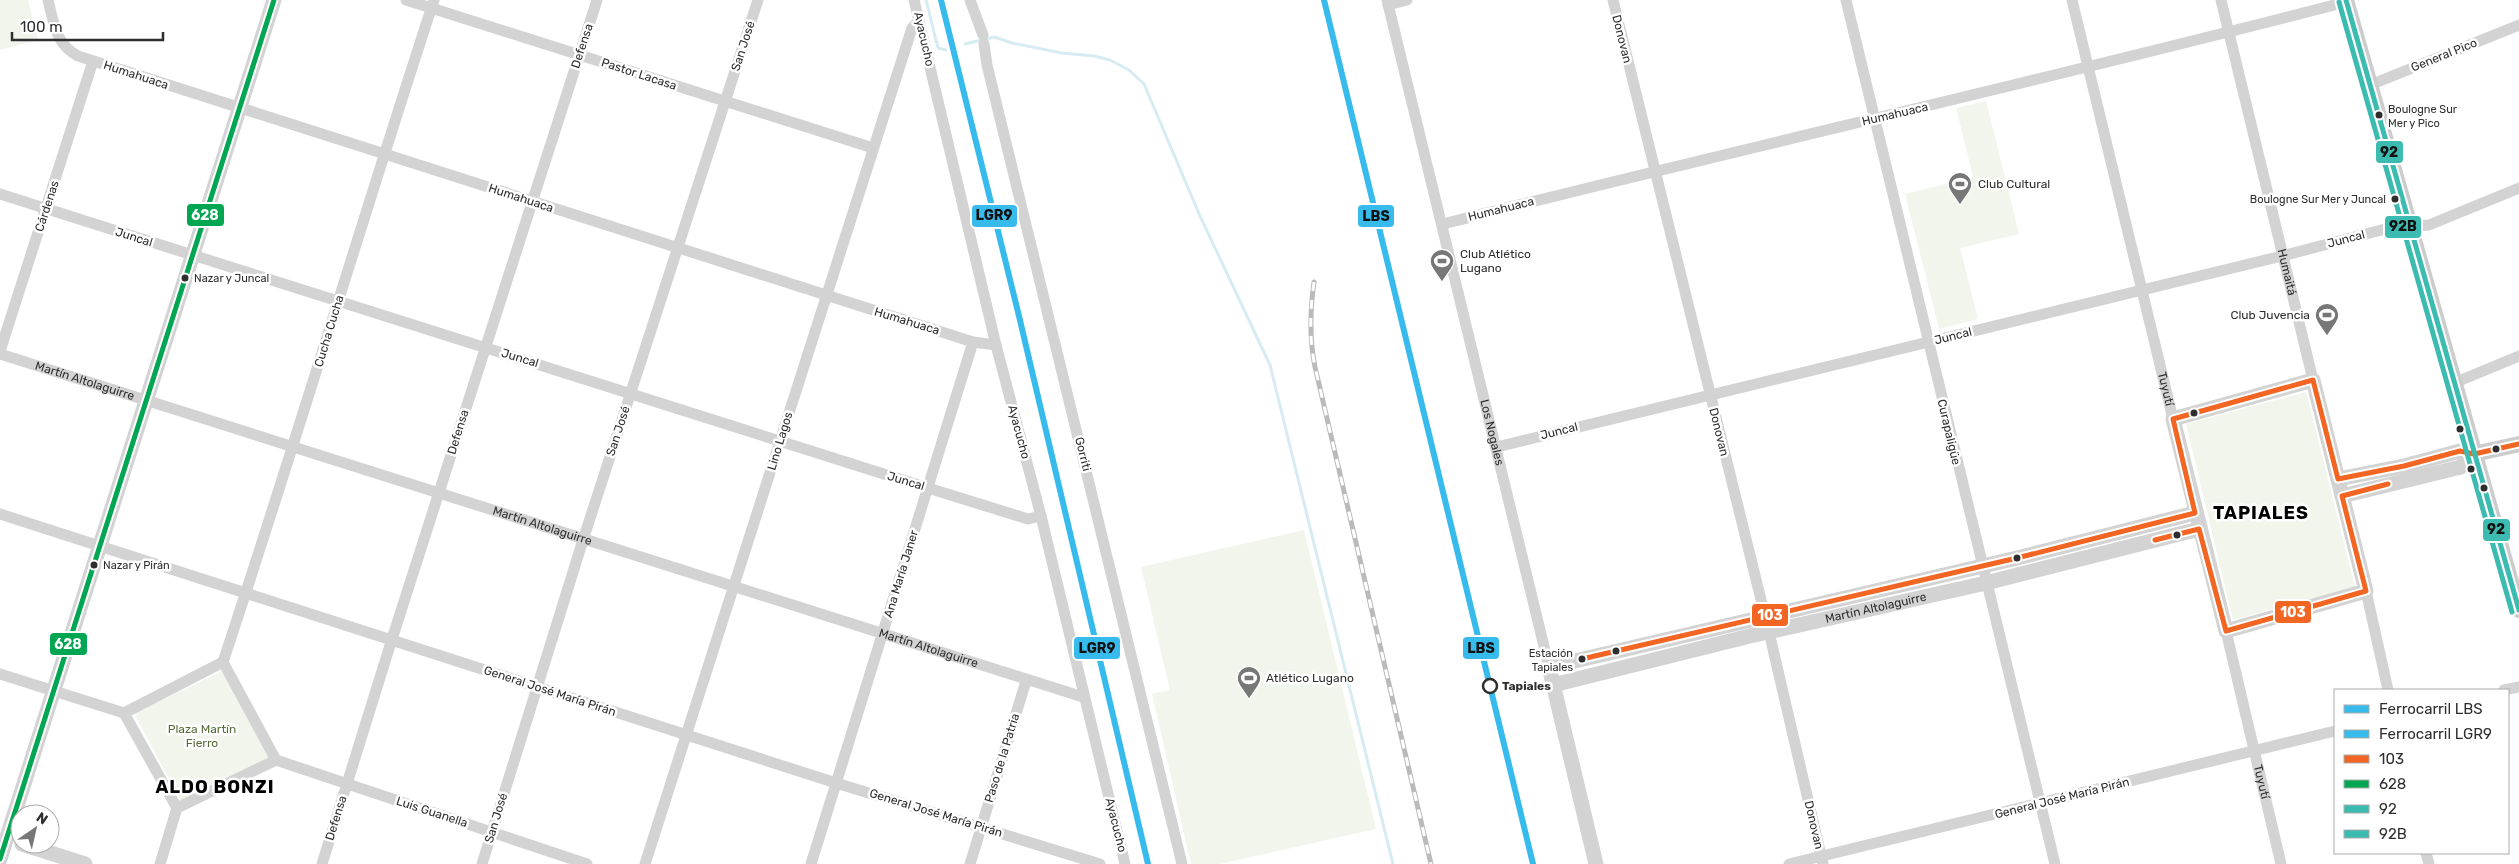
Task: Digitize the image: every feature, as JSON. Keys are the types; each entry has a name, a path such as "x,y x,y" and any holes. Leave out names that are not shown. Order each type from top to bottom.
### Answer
{"main road":[{"path":"2346,1 2519,610"},
{"path":"2474,454 2519,444"}],"street":[{"name":"Humahuaca","path":"48,0 56,34 67,50 93,61 826,296 973,342 996,345"},
{"path":"22,804 54,690 99,545 274,0"},
{"name":"Pastor Lacasa","path":"406,0 432,4 725,103 873,148"},
{"name":"Defensa","path":"322,864 392,639 597,0"},
{"name":"San José","path":"482,864 583,540 758,0"},
{"name":"Ayacucho","path":"914,0 996,345 1041,516 1083,697 1126,864"},
{"name":"Gorriti","path":"970,0 984,40 987,65 1182,864"},
{"path":"1388,2 1407,0"},
{"name":"Donovan","path":"1613,0 1767,624 1822,860"},
{"name":"Curapaligüe","path":"1846,0 1981,566 2055,864"},
{"name":"Tuyutí","path":"2072,0 2281,864"},
{"name":"Humaitá","path":"2221,0 2282,256 2366,591 2388,689"},
{"name":"Humahuaca","path":"1443,224 1654,171 2089,68 2346,1"},
{"name":"Los Nogales","path":"1388,2 1497,446 1596,864"},
{"name":"Cucha Cucha","path":"223,662 293,448 383,154 432,4"},
{"name":"Lino Lagos","path":"645,864 873,148 912,28 919,20"},
{"name":"General Pico","path":"2370,85 2519,25"},
{"name":"Cárdenas","path":"0,353 93,61"},
{"name":"Juncal","path":"1497,446 1710,393 2143,290 2389,228 2429,225 2519,188"},
{"name":"Juncal","path":"0,194 1028,519 1041,516"},
{"name":"Ana María Janer","path":"810,864 973,342"},
{"name":"Martín Altolaguirre","path":"0,353 145,401 1026,681 1083,697"},
{"path":"2454,383 2519,356"},
{"path":"2173,419 2313,380"},
{"path":"2338,479 2461,467 2474,454"},
{"path":"2342,496 2406,473"},
{"name":"Martín Altolaguirre","path":"1553,685 1981,566 2196,513"},
{"name":"General José María Pirán","path":"0,514 836,783 1100,864"},
{"name":"Martín Altolaguirre","path":"1548,667 1986,583 2199,529"},
{"path":"2226,631 2366,591"},
{"path":"124,713 223,662 276,760 177,808"},
{"path":"0,674 124,713 177,808 160,864"},
{"name":"Paso de la Patria","path":"970,864 1026,681"},
{"name":"General José María Pirán","path":"1789,864 1822,860 2334,731"},
{"name":"Luis Guanella","path":"276,760 587,864"},
{"path":"0,859 10,844"},
{"path":"54,854 86,864"}],"green space":[{"path":"0,0 28,0 38,40 0,50"},
{"name":"Club Cultural","path":"1986,101 2019,234 1960,248 1978,319 1939,329 1905,194 1973,177 1956,108"},
{"path":"2306,392 2355,587 2233,620 2186,424"},
{"name":"Atlético Lugano","path":"1304,530 1376,829 1220,864 1191,864 1152,694 1170,690 1141,567"},
{"name":"Plaza Martín Fierro","path":"223,671 269,758 181,801 134,713"}],"waterway":[{"path":"926,0 938,48 946,50"},
{"path":"965,44 994,37 1012,43 1062,53 1094,56 1110,60 1129,70 1144,84 1200,216 1270,365 1393,864"}],"railway":[{"path":"1314,282 1311,324 1315,367 1431,864"}],"rail line":[{"name":"LGR9","path":"941,0 1019,316 1148,864"},
{"name":"LBS","path":"1324,0 1533,864"}],"transit line":[{"name":"628","path":"0,859 274,0"},
{"name":"92","path":"2346,0 2519,610"},
{"name":"92B","path":"2339,2 2512,612"},
{"name":"103","path":"1582,659 2017,558 2195,513 2173,419 2313,380 2338,479 2404,466 2460,451 2474,454 2519,444"},
{"name":"103","path":"2155,540 2199,529 2226,631 2366,591 2342,496 2388,484"}],"place":[{"name":"Boulogne Sur Mer y Pico","path":"2379,115"},
{"name":"Boulogne Sur Mer y Juncal","path":"2395,199"},
{"name":"Club Cultural","path":"1960,205"},
{"name":"Nazar y Juncal","path":"185,278"},
{"name":"Club Atlético Lugano","path":"1442,282"},
{"name":"Club Juvencia","path":"2327,336"},
{"name":"Nazar y Pirán","path":"94,565"},
{"name":"Estación Tapiales","path":"1582,659"},
{"name":"Tapiales","path":"1490,686"},
{"name":"Atlético Lugano","path":"1249,699"}],"district":[{"name":"TAPIALES","path":"2261,513"},
{"name":"ALDO BONZI","path":"215,787"}]}
